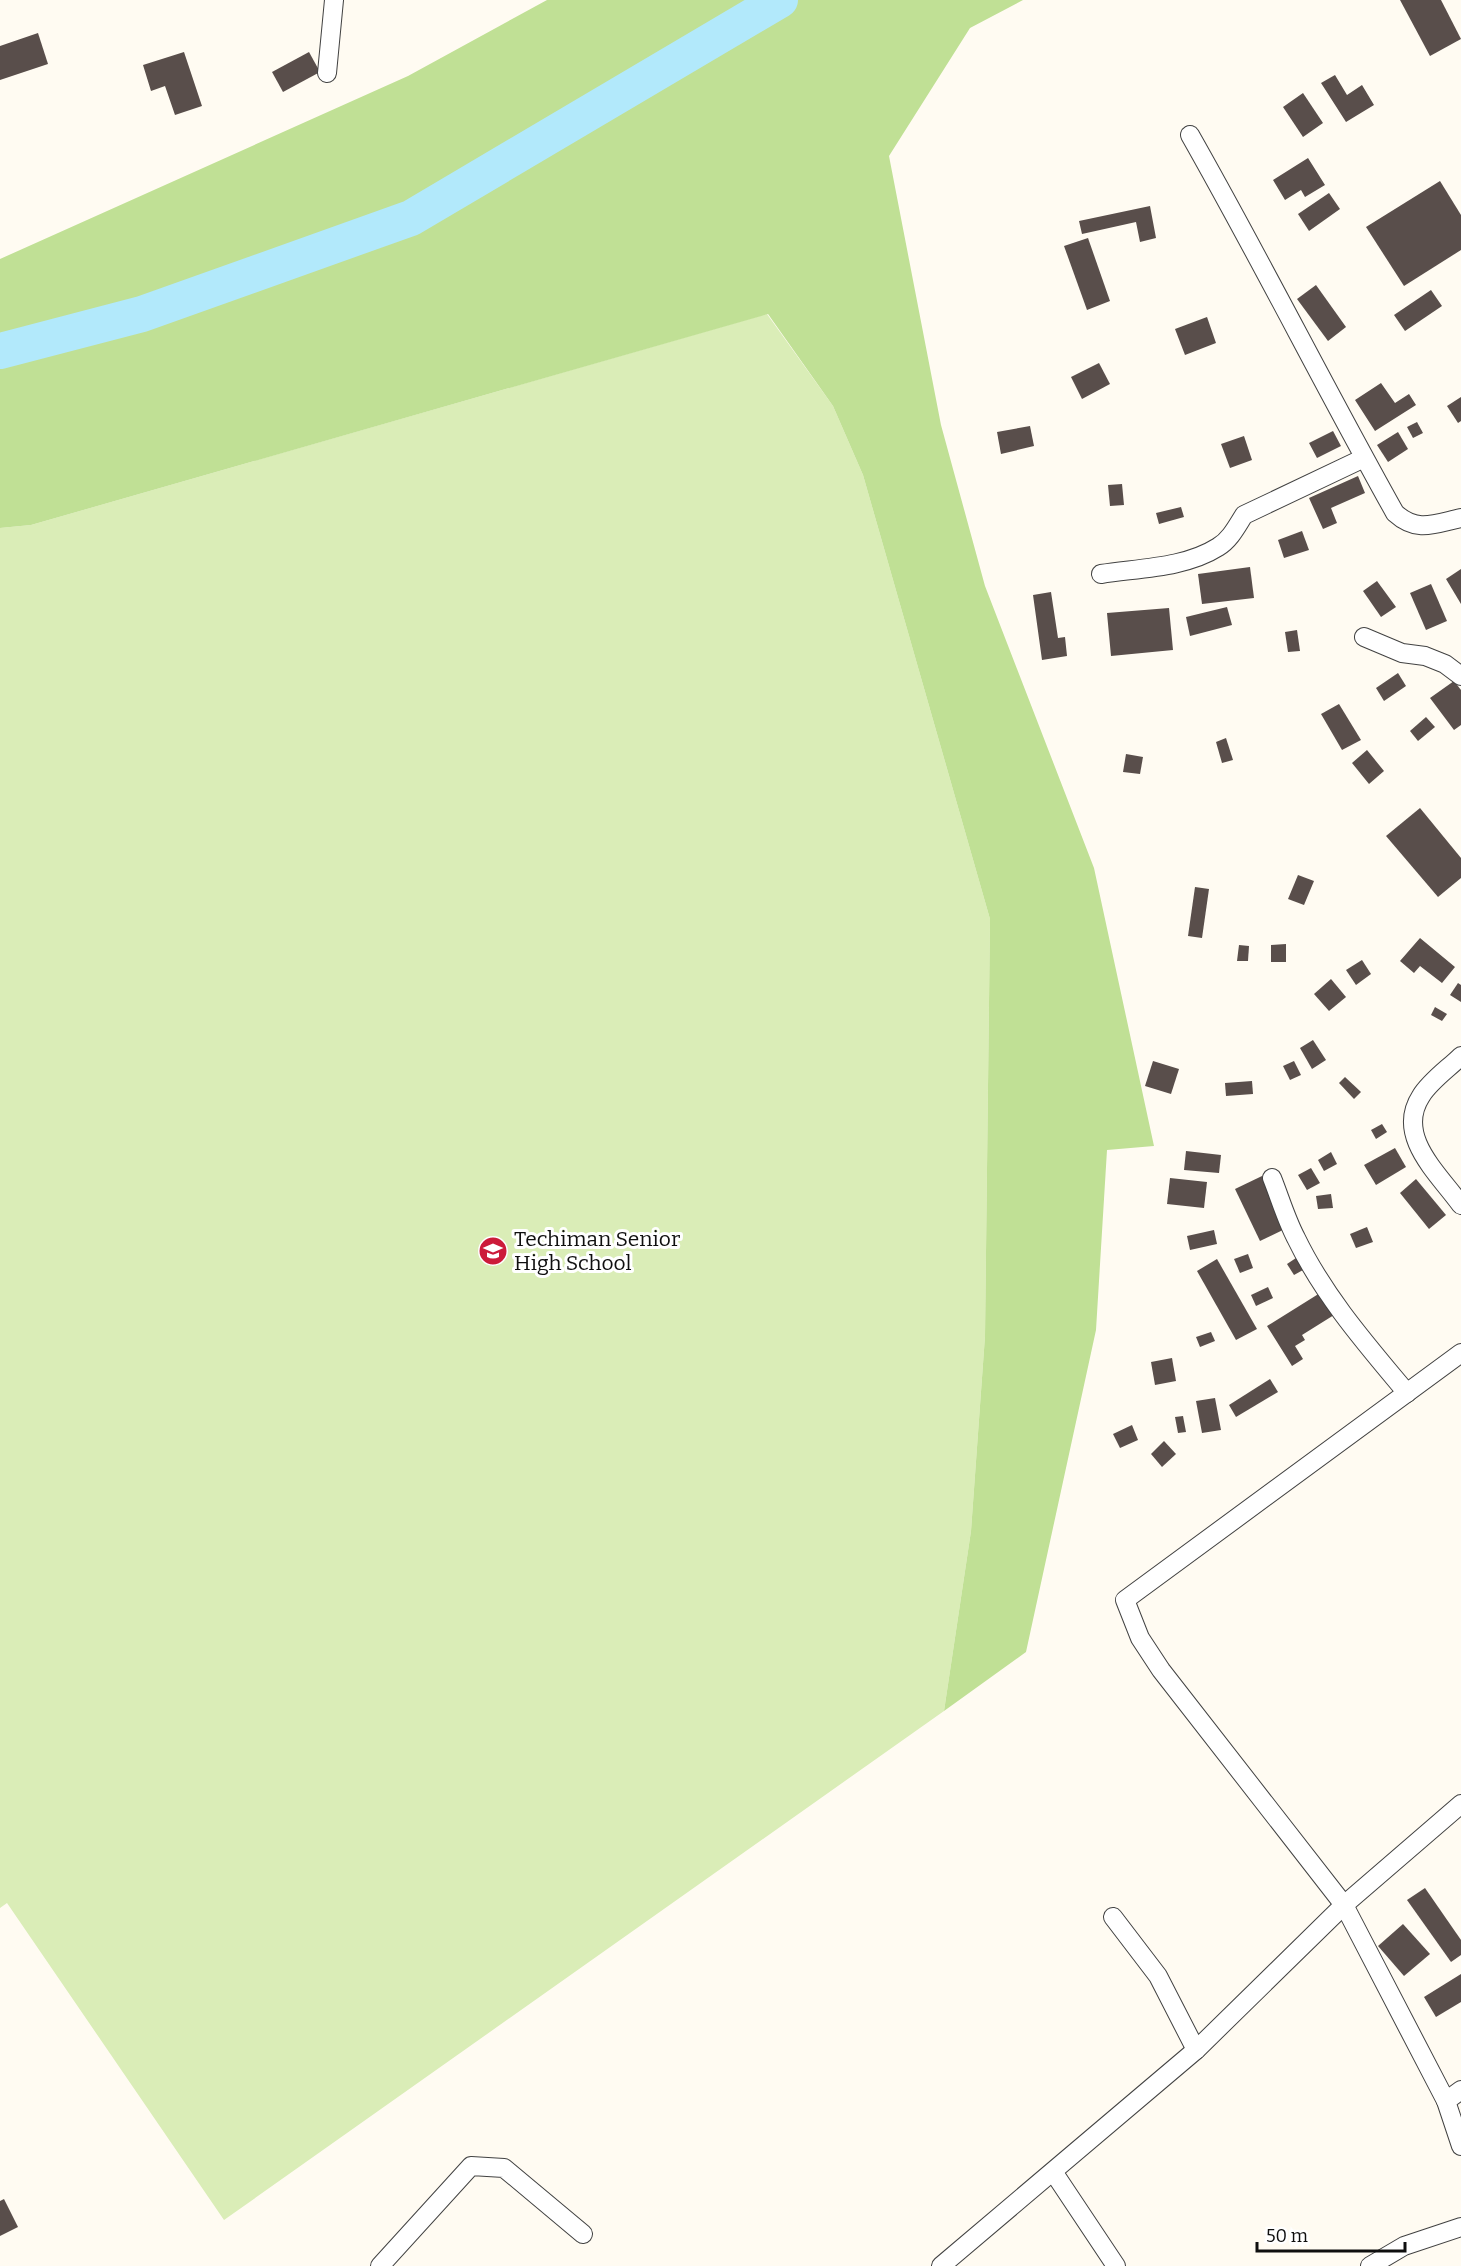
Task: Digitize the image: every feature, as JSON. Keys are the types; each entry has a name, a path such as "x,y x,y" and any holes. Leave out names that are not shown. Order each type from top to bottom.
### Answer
{"street":[{"path":"327,73 334,0"},
{"path":"1190,135 1247,235 1311,363 1395,513 1407,524 1421,526 1461,518"},
{"path":"1101,574 1180,562 1219,547 1233,533 1244,515 1364,458"},
{"path":"1364,637 1402,653 1425,656 1445,664 1461,676"},
{"path":"1461,1056 1421,1095 1411,1119 1415,1142 1461,1204"},
{"path":"1272,1178 1295,1238 1340,1312 1407,1393"},
{"path":"1461,1353 1125,1600 1140,1638 1161,1670 1344,1905 1454,2096 1461,2146"},
{"path":"941,2266 1197,2050 1344,1905 1461,1804"},
{"path":"1113,1917 1158,1976 1197,2050"},
{"path":"380,2266 471,2166 504,2168 583,2234"},
{"path":"1054,2173 1116,2266"},
{"path":"1370,2266 1404,2246 1461,2227"}],"green space":[{"path":"547,0 1023,0 970,28 889,156 941,425 985,586 1094,868 1154,1146 1107,1150 1096,1330 1026,1652 944,1711 971,1531 985,1336 990,919 863,475 833,406 768,314 31,525 0,528 0,259 408,76"},
{"name":"Techiman Senior High School","path":"767,314 833,406 863,475 990,919 985,1336 971,1531 944,1711 224,2220 7,1903 0,1908 0,528 31,525"}],"building":[{"path":"1400,0 1441,0 1461,39 1430,56"},
{"path":"38,33 48,64 0,80 0,46"},
{"path":"184,52 202,106 175,115 165,86 151,91 143,65"},
{"path":"309,52 320,72 283,92 272,72"},
{"path":"1335,75 1347,95 1362,85 1374,105 1346,122 1321,83"},
{"path":"1303,93 1323,123 1303,137 1283,107"},
{"path":"1308,158 1325,185 1305,197 1301,190 1285,200 1273,180"},
{"path":"1440,181 1461,215 1461,250 1404,286 1366,227"},
{"path":"1329,193 1340,209 1309,231 1298,214"},
{"path":"1150,206 1156,238 1140,242 1136,222 1082,234 1079,221"},
{"path":"1088,238 1110,301 1087,310 1064,246"},
{"path":"1316,285 1346,327 1328,341 1297,299"},
{"path":"1431,290 1442,306 1405,331 1394,315"},
{"path":"1207,317 1216,343 1185,355 1175,329"},
{"path":"1099,363 1110,384 1082,399 1071,377"},
{"path":"1381,383 1395,403 1409,394 1416,405 1375,431 1355,400"},
{"path":"1461,397 1461,421 1458,423 1447,406"},
{"path":"1417,422 1423,433 1413,438 1407,427"},
{"path":"1030,426 1034,446 1001,454 997,432"},
{"path":"1333,431 1341,446 1317,458 1309,443"},
{"path":"1398,432 1408,449 1388,462 1377,445"},
{"path":"1244,436 1252,460 1230,468 1221,444"},
{"path":"1358,476 1365,493 1331,508 1337,523 1323,529 1309,498"},
{"path":"1122,484 1124,505 1110,506 1108,485"},
{"path":"1181,507 1184,517 1159,524 1156,513"},
{"path":"1302,531 1309,550 1284,558 1278,540"},
{"path":"1250,567 1254,598 1202,604 1198,574"},
{"path":"1461,569 1461,604 1446,579"},
{"path":"1377,581 1396,607 1381,617 1363,591"},
{"path":"1431,584 1447,621 1426,630 1410,593"},
{"path":"1051,592 1058,638 1065,637 1067,656 1042,660 1033,595"},
{"path":"1227,607 1232,625 1190,636 1186,617"},
{"path":"1169,608 1173,650 1111,656 1107,613"},
{"path":"1297,630 1300,651 1288,652 1285,632"},
{"path":"1398,673 1406,686 1384,701 1376,688"},
{"path":"1454,681 1461,690 1461,725 1454,730 1430,698"},
{"path":"1339,704 1361,740 1342,750 1321,714"},
{"path":"1426,717 1435,727 1418,741 1410,731"},
{"path":"1226,738 1233,760 1222,763 1216,742"},
{"path":"1367,750 1384,771 1369,784 1352,763"},
{"path":"1126,754 1143,757 1140,774 1123,772"},
{"path":"1420,808 1461,858 1461,878 1438,897 1386,836"},
{"path":"1298,875 1314,881 1304,905 1288,899"},
{"path":"1195,887 1209,889 1202,938 1188,936"},
{"path":"1420,938 1455,967 1442,983 1420,966 1414,973 1400,961"},
{"path":"1286,944 1286,962 1271,962 1271,945"},
{"path":"1239,945 1249,946 1248,961 1237,961"},
{"path":"1362,960 1371,974 1356,985 1346,970"},
{"path":"1331,979 1346,997 1329,1011 1314,994"},
{"path":"1458,983 1461,985 1461,1002 1450,995"},
{"path":"1435,1007 1447,1014 1442,1021 1431,1015"},
{"path":"1313,1040 1326,1060 1312,1069 1300,1048"},
{"path":"1153,1061 1179,1069 1171,1094 1145,1086"},
{"path":"1294,1061 1301,1075 1290,1080 1283,1066"},
{"path":"1345,1077 1361,1092 1354,1099 1339,1083"},
{"path":"1252,1081 1253,1094 1226,1096 1225,1083"},
{"path":"1382,1124 1387,1132 1376,1139 1371,1130"},
{"path":"1395,1148 1406,1167 1376,1185 1364,1165"},
{"path":"1186,1151 1221,1155 1219,1173 1184,1170"},
{"path":"1331,1152 1337,1164 1324,1171 1318,1160"},
{"path":"1311,1168 1320,1183 1307,1190 1298,1175"},
{"path":"1262,1176 1287,1228 1260,1241 1235,1189"},
{"path":"1170,1178 1207,1182 1204,1208 1167,1204"},
{"path":"1416,1179 1446,1215 1429,1229 1400,1193"},
{"path":"1331,1194 1333,1208 1318,1209 1316,1196"},
{"path":"1367,1227 1373,1242 1356,1248 1350,1234"},
{"path":"1214,1230 1217,1244 1190,1250 1187,1236"},
{"path":"1248,1254 1253,1268 1240,1273 1234,1259"},
{"path":"1296,1258 1303,1270 1294,1275 1287,1264"},
{"path":"1217,1259 1257,1329 1236,1340 1197,1271"},
{"path":"1268,1287 1273,1298 1256,1306 1251,1295"},
{"path":"1320,1293 1334,1315 1302,1335 1305,1340 1295,1346 1303,1359 1292,1366 1267,1326"},
{"path":"1211,1332 1215,1341 1200,1347 1196,1337"},
{"path":"1172,1358 1176,1381 1155,1385 1151,1362"},
{"path":"1270,1379 1278,1392 1236,1417 1229,1405"},
{"path":"1215,1398 1221,1430 1202,1433 1196,1401"},
{"path":"1183,1416 1186,1432 1178,1433 1175,1417"},
{"path":"1132,1425 1138,1440 1120,1448 1113,1434"},
{"path":"1164,1441 1176,1454 1162,1467 1151,1454"},
{"path":"1425,1888 1461,1940 1461,1955 1451,1962 1407,1900"},
{"path":"1403,1924 1430,1954 1404,1976 1378,1946"},
{"path":"1461,1974 1461,2002 1436,2017 1424,1997"},
{"path":"4,2199 18,2227 0,2236 0,2201"}],"waterway":[{"path":"0,351 142,314 411,218 780,0"}],"place":[{"name":"Techiman Senior High School","path":"493,1251"}]}
